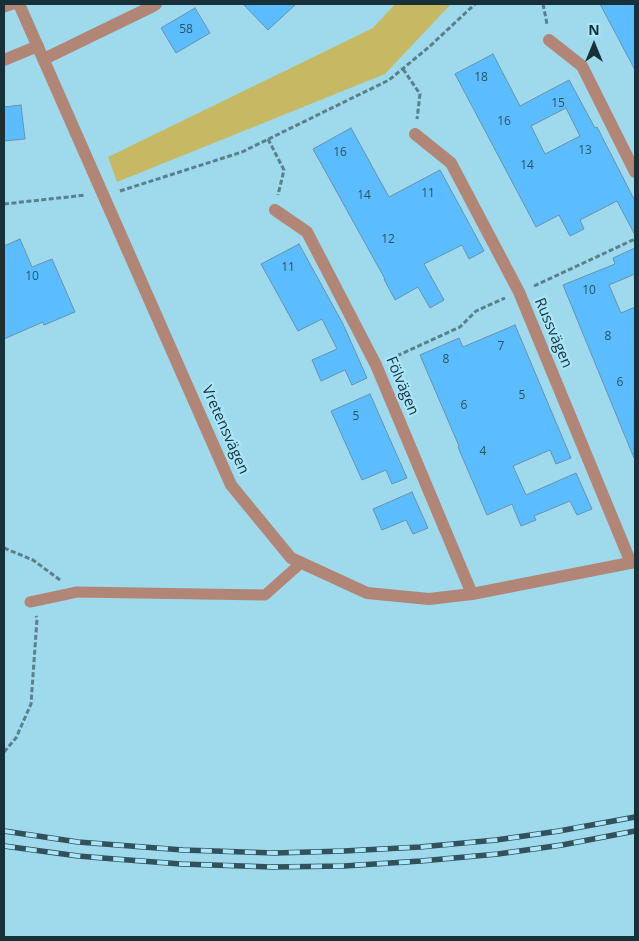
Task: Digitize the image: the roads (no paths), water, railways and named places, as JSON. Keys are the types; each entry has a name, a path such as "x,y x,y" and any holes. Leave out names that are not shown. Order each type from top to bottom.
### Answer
{"street":[{"name":"Vretensvägen","path":"19,4 231,486 290,558 367,593 429,599 472,594 633,562"},
{"path":"44,59 156,4"},
{"path":"549,40 582,66 635,172"},
{"path":"4,60 38,46"},
{"name":"Russvägen","path":"415,134 451,163 519,292 633,562"},
{"name":"Fölvägen","path":"275,210 307,232 376,365 472,594"}],"lane":[{"path":"4,7 13,4"},
{"path":"30,602 77,592 265,594 300,563"}],"railway":[{"path":"4,831 78,842 183,850 275,853 420,847 496,840 635,817"},
{"path":"4,846 78,856 181,864 273,867 344,866 498,854 562,845 635,831"}]}
